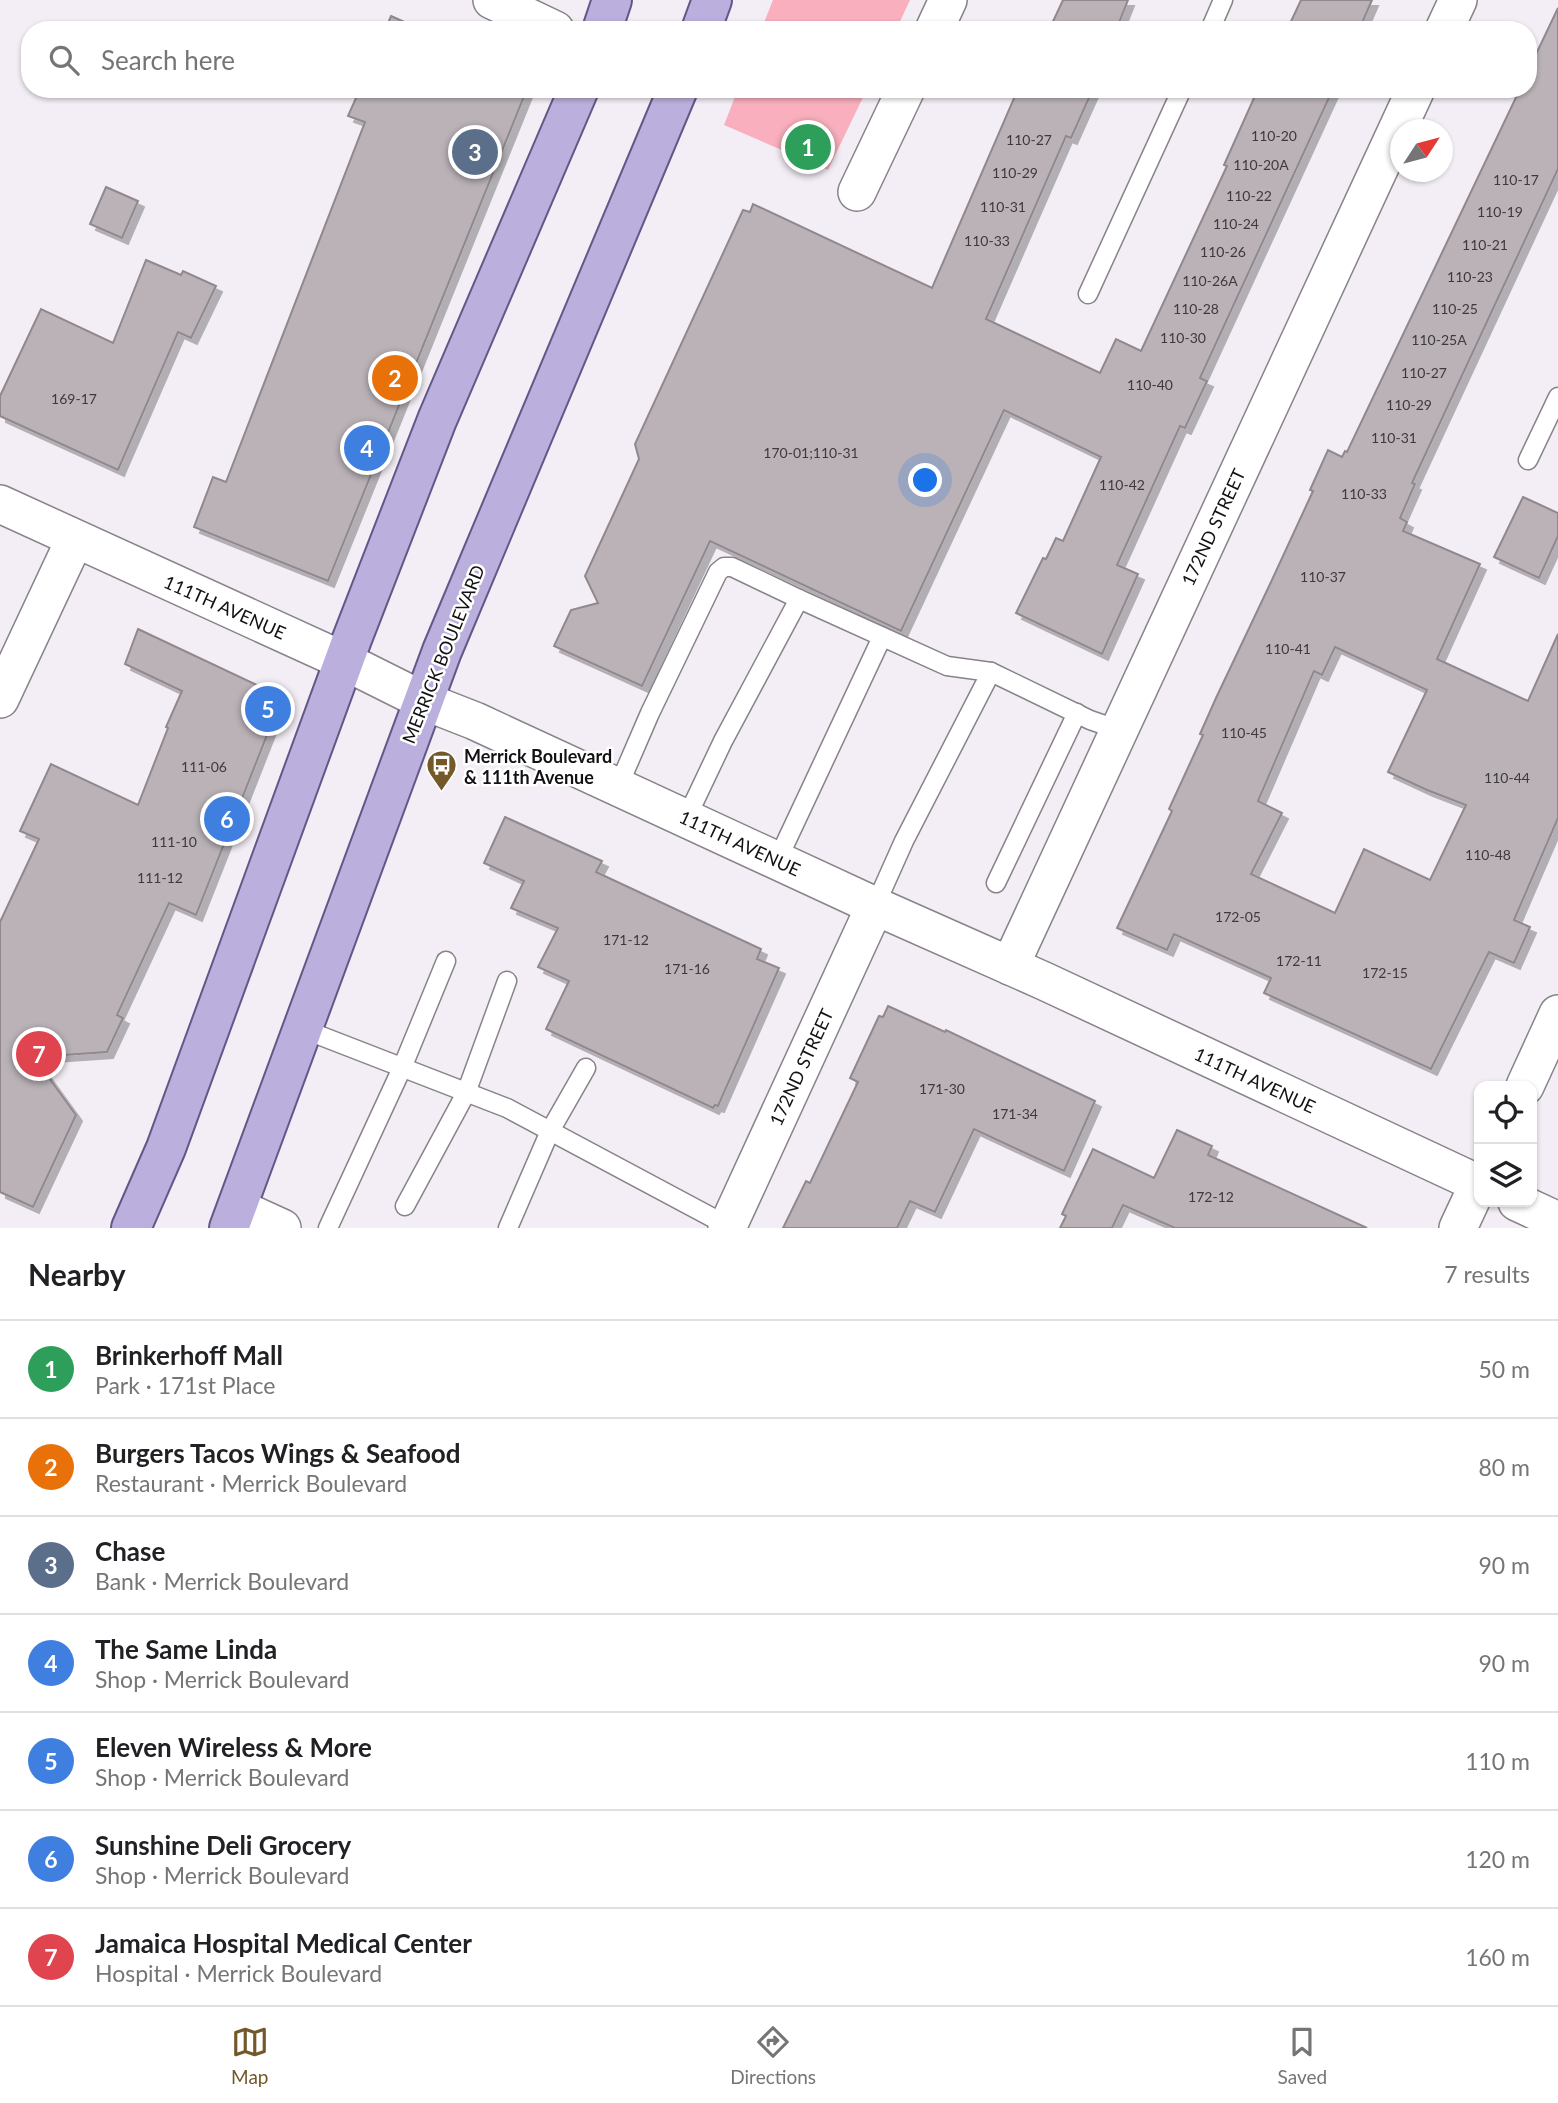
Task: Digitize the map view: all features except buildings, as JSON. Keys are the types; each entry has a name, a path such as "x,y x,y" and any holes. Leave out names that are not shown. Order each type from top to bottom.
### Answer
{"main road":[{"path":"606,21 612,0"},
{"path":"704,21 712,0"},
{"path":"131,1228 166,1148 344,661 436,420 575,98"},
{"name":"MERRICK BOULEVARD","path":"233,1218 442,651 674,98"}],"street":[{"path":"492,0 536,21"},
{"path":"938,21 948,0"},
{"path":"1448,21 1458,0"},
{"path":"857,192 902,98"},
{"name":"172ND STREET","path":"1010,966 1412,98"},
{"name":"111TH AVENUE","path":"0,503 344,661 424,701 475,721 1474,1182"},
{"path":"0,699 75,539"},
{"name":"172ND STREET","path":"728,1227 875,906"},
{"path":"1527,1081 1558,1014"},
{"path":"1458,1228 1474,1194"},
{"path":"1528,1207 1558,1221"},
{"path":"233,1218 282,1228"}],"lane":[{"path":"1214,21 1223,0"},
{"path":"1088,294 1178,98"},
{"path":"1528,460 1558,397"},
{"path":"618,787 650,713 718,572 724,567 732,567 947,666 991,672 1090,720 1119,730"},
{"path":"686,818 712,761 799,600"},
{"path":"778,861 882,637"},
{"path":"875,906 904,841 991,672"},
{"path":"996,883 1077,713"},
{"path":"328,1228 402,1068 446,961"},
{"path":"405,1206 466,1093 507,981"},
{"path":"303,1029 507,1108 728,1227"},
{"path":"508,1228 550,1131 586,1068"}],"shaded area":[{"path":"773,0 910,0 900,21 765,21"},
{"path":"734,98 863,98 828,170 724,125"}],"place":[{"name":"Brinkerhoff Mall","path":"808,147"},
{"name":"Chase","path":"475,152"},
{"name":"Burgers Tacos Wings & Seafood","path":"395,378"},
{"name":"The Same Linda","path":"367,448"},
{"name":"Eleven Wireless & More","path":"268,709"},
{"name":"Merrick Boulevard & 111th Avenue","path":"441,793"},
{"name":"Sunshine Deli Grocery","path":"227,819"},
{"name":"Jamaica Hospital Medical Center","path":"39,1054"}]}
